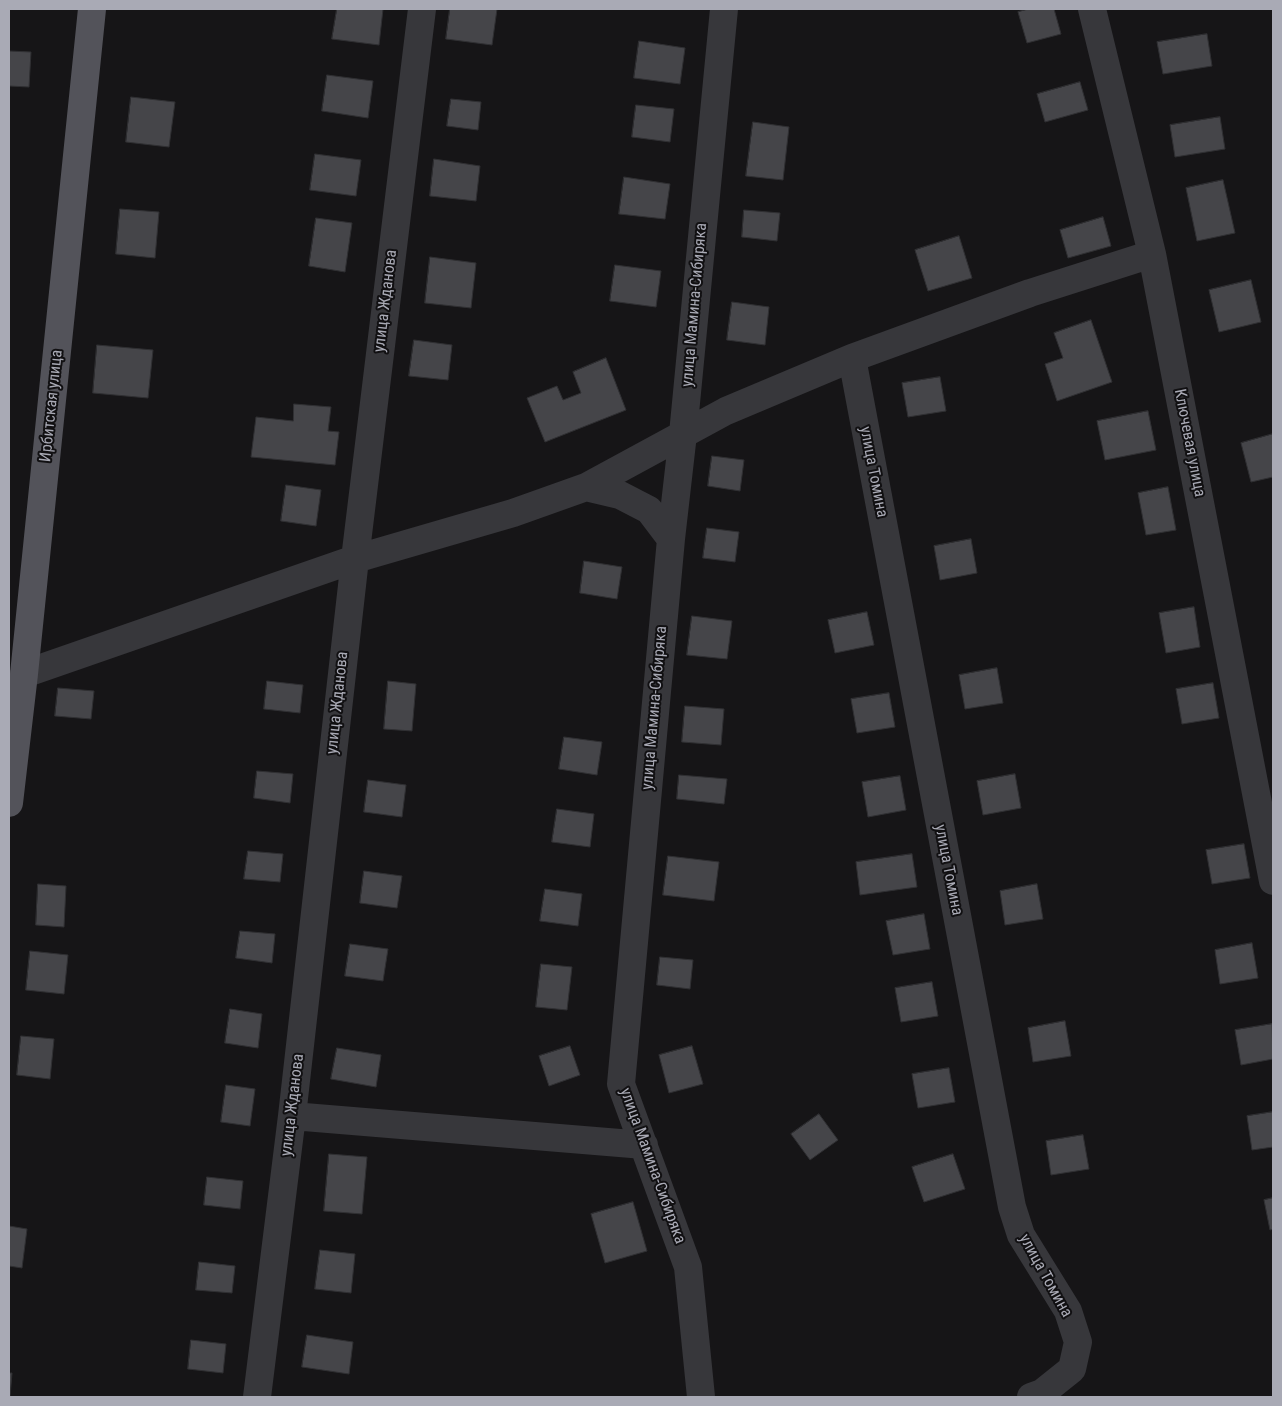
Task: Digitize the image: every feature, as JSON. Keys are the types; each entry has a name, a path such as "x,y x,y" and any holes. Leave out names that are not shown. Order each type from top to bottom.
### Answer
{"main road":[{"name":"Ирбитская улица","path":"9,803 24,674 92,9"}],"street":[{"name":"улица Жданова","path":"258,1397 355,560 422,9"},
{"name":"улица Мамина-Сибиряка","path":"701,1397 688,1267 621,1084 671,539 724,9"},
{"name":"Ключевая улица","path":"1092,9 1152,254 1273,881"},
{"path":"24,674 355,560 513,513 586,487 726,411 852,358 1030,293 1152,254"},
{"name":"улица Томина","path":"852,358 1012,1207 1021,1235 1068,1312 1078,1342 1072,1369 1042,1393 1032,1397"},
{"path":"586,487 620,495 649,510 671,539"},
{"path":"292,1116 644,1145"}],"building":[{"path":"337,9 383,9 379,45 332,39"},
{"path":"450,9 497,9 492,45 446,39"},
{"path":"1029,9 1054,9 1061,34 1027,43 1018,12"},
{"path":"1207,34 1212,66 1163,74 1157,42"},
{"path":"639,41 685,48 680,84 634,78"},
{"path":"9,51 31,52 29,87 9,86"},
{"path":"327,75 373,81 368,118 322,111"},
{"path":"1080,82 1088,110 1045,122 1037,94"},
{"path":"131,97 175,102 169,147 126,142"},
{"path":"451,99 481,102 478,130 447,126"},
{"path":"636,105 674,109 670,142 632,137"},
{"path":"1220,117 1225,149 1175,157 1170,125"},
{"path":"753,122 789,127 783,180 746,176"},
{"path":"315,154 361,160 356,196 310,190"},
{"path":"434,159 480,166 476,201 430,196"},
{"path":"624,177 670,184 665,219 619,214"},
{"path":"1223,180 1235,233 1197,241 1186,188"},
{"path":"120,209 159,212 155,258 116,254"},
{"path":"744,210 780,213 777,241 742,237"},
{"path":"1103,217 1111,246 1068,258 1060,230"},
{"path":"316,218 352,223 345,272 309,266"},
{"path":"959,236 972,278 928,291 915,250"},
{"path":"430,257 476,263 471,308 425,303"},
{"path":"615,265 661,271 656,307 610,301"},
{"path":"1251,280 1261,322 1219,332 1209,290"},
{"path":"732,302 769,307 765,345 727,340"},
{"path":"1091,320 1112,382 1057,401 1045,364 1063,358 1054,333"},
{"path":"414,340 452,345 448,380 409,376"},
{"path":"97,345 153,350 148,398 93,393"},
{"path":"606,358 626,410 545,442 527,398 557,386 563,400 581,393 573,372"},
{"path":"940,377 946,411 908,417 902,383"},
{"path":"294,404 331,407 328,431 339,432 335,465 251,457 256,417 293,421"},
{"path":"1148,411 1156,450 1105,460 1097,421"},
{"path":"1273,434 1273,477 1251,482 1241,443"},
{"path":"712,456 744,460 740,491 708,486"},
{"path":"286,485 321,490 316,526 281,521"},
{"path":"1168,487 1176,530 1146,535 1138,493"},
{"path":"707,528 739,532 735,562 703,558"},
{"path":"971,539 977,573 940,580 934,546"},
{"path":"584,561 622,567 617,599 580,593"},
{"path":"1194,607 1200,647 1166,653 1159,613"},
{"path":"867,612 874,645 835,653 828,620"},
{"path":"692,616 732,621 727,659 687,655"},
{"path":"997,668 1003,703 965,709 959,675"},
{"path":"267,681 303,685 300,713 264,709"},
{"path":"388,681 416,684 412,731 384,729"},
{"path":"1213,683 1219,718 1182,724 1176,689"},
{"path":"58,688 94,691 91,719 55,716"},
{"path":"889,693 895,727 857,733 851,699"},
{"path":"685,706 724,709 721,745 682,742"},
{"path":"564,737 602,742 597,775 559,769"},
{"path":"257,771 293,774 290,803 254,798"},
{"path":"1015,774 1021,808 983,815 977,781"},
{"path":"679,775 727,779 724,804 677,799"},
{"path":"900,776 906,810 868,817 862,782"},
{"path":"368,780 406,785 402,817 364,812"},
{"path":"557,809 594,814 590,847 552,842"},
{"path":"1244,844 1250,878 1212,884 1206,850"},
{"path":"248,851 283,854 280,882 244,879"},
{"path":"912,854 917,887 860,895 856,862"},
{"path":"668,856 719,862 714,901 663,895"},
{"path":"364,871 402,876 397,908 360,903"},
{"path":"38,884 66,886 64,927 36,925"},
{"path":"1037,884 1043,919 1005,925 1000,891"},
{"path":"545,889 582,894 578,926 540,921"},
{"path":"924,914 930,949 893,955 886,921"},
{"path":"240,931 275,934 272,963 236,958"},
{"path":"1252,943 1258,978 1220,984 1215,950"},
{"path":"350,944 388,949 383,981 345,976"},
{"path":"30,951 68,955 64,994 26,990"},
{"path":"660,957 693,960 690,989 657,985"},
{"path":"541,964 572,967 567,1010 536,1007"},
{"path":"932,982 938,1016 901,1022 895,988"},
{"path":"230,1009 262,1014 258,1048 225,1043"},
{"path":"1065,1021 1071,1056 1033,1062 1028,1028"},
{"path":"1272,1024 1273,1059 1241,1065 1235,1030"},
{"path":"21,1036 54,1039 50,1079 17,1075"},
{"path":"570,1046 580,1075 549,1086 539,1056"},
{"path":"692,1046 703,1084 669,1093 659,1055"},
{"path":"337,1048 381,1055 376,1087 331,1079"},
{"path":"949,1068 955,1102 918,1108 912,1074"},
{"path":"226,1085 255,1089 250,1126 221,1122"},
{"path":"1273,1112 1273,1147 1252,1150 1247,1116"},
{"path":"819,1114 838,1140 810,1160 791,1134"},
{"path":"1083,1135 1089,1169 1051,1175 1046,1141"},
{"path":"329,1154 367,1157 362,1214 324,1211"},
{"path":"953,1154 965,1189 924,1202 912,1167"},
{"path":"207,1177 243,1181 240,1209 204,1205"},
{"path":"1273,1198 1273,1229 1270,1230 1264,1200"},
{"path":"633,1202 647,1251 605,1263 591,1214"},
{"path":"9,1226 27,1229 22,1268 9,1266"},
{"path":"320,1250 355,1254 351,1293 315,1289"},
{"path":"199,1262 235,1266 232,1293 196,1290"},
{"path":"307,1335 353,1342 349,1374 302,1367"},
{"path":"191,1340 226,1344 223,1373 188,1369"},
{"path":"9,1373 12,1373 10,1397 9,1397"}]}
